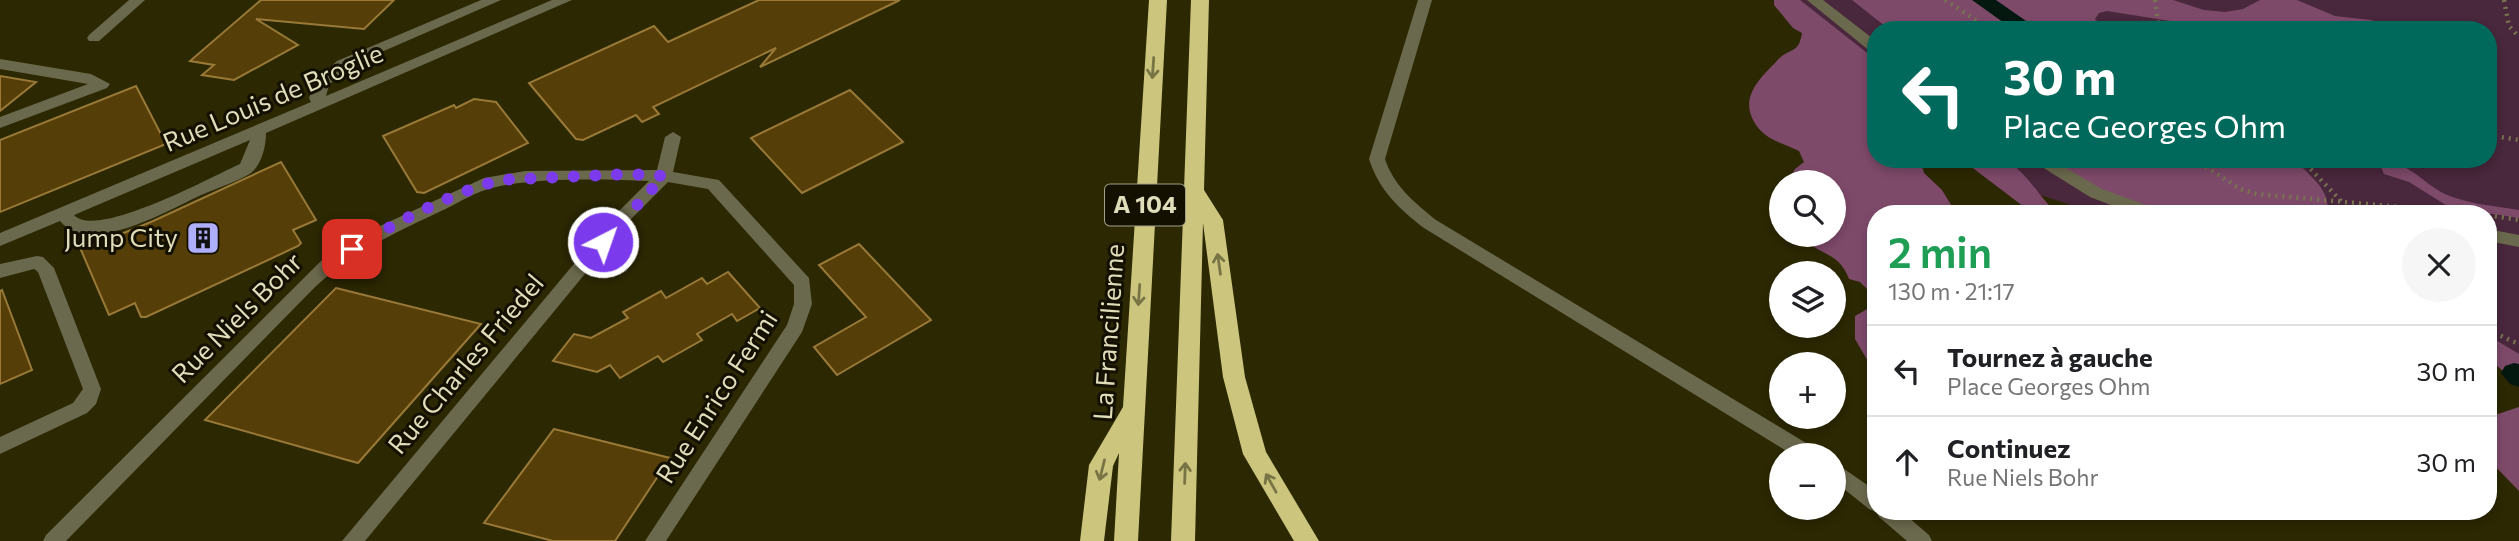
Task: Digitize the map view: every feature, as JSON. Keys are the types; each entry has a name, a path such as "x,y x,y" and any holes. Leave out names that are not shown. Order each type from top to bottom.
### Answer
{"highway":[{"name":"La Francilienne","path":"1126,541 1158,0"},
{"name":"A 104","path":"1183,541 1200,0"},
{"path":"1195,192 1213,220 1234,377 1255,454 1307,541"},
{"path":"1092,541 1101,466 1132,409"}],"street":[{"path":"94,38 138,0"},
{"path":"320,104 317,99 322,83 342,64 494,0"},
{"name":"Rue Louis de Broglie","path":"0,240 565,0"},
{"path":"1425,0 1377,159 1382,177 1401,201 1430,225 1789,443"},
{"path":"1814,0 1867,42"},
{"path":"1825,0 1867,33"},
{"path":"0,64 92,79 102,84 0,123"},
{"path":"63,213 72,224 89,228 122,224 246,168 255,156 259,144 258,130"},
{"path":"664,176 673,137"},
{"path":"2037,168 2076,192 2106,205"},
{"path":"2053,168 2096,193 2129,205"},
{"name":"Rue Niels Bohr","path":"53,541 331,262 373,236 484,184 524,177 664,176 713,184"},
{"name":"Rue Charles Friedel","path":"352,541 620,220 664,176"},
{"name":"Rue Enrico Fermi","path":"655,541 796,327 803,304 803,283 713,184"},
{"path":"2497,237 2519,241"},
{"path":"0,271 14,265 37,262 46,268 92,390 89,399 80,408 0,446"},
{"path":"1846,479 1867,496"},
{"path":"1897,520 1922,541"}],"path":[{"path":"1945,0 1977,21"},
{"path":"2155,0 2158,21"},
{"path":"2504,0 2509,26 2519,37"},
{"path":"2497,136 2519,140"},
{"path":"2208,168 2240,189 2257,194 2383,205"},
{"path":"2310,168 2341,201"},
{"path":"2497,216 2519,220"},
{"path":"2497,334 2519,344"}],"shaded area":[{"path":"1774,0 1800,0 1867,53 1867,168 1923,168 1951,205 1867,205 1867,289 1860,282 1849,279 1846,261 1837,261 1814,247 1846,247 1846,170 1794,170 1804,162 1799,151 1764,134 1753,120 1750,111 1749,102 1755,86 1780,58 1798,46 1802,33 1793,28 1774,5"},
{"path":"1798,0 2519,0 2519,364 2497,352 2497,205 2071,205 2031,192 2002,168 2497,168 2497,21 1867,21 1867,57"},
{"path":"1852,0 2173,0 2204,10 2225,12 2243,9 2260,0 2297,0 2335,16 2374,21 2170,21 2107,11 2099,13 2095,19 2097,21 1879,21"},
{"path":"1973,168 2017,168 2049,205 2021,205"},
{"path":"2060,168 2304,168 2322,189 2327,205 2131,205"},
{"path":"2381,168 2407,168 2447,195 2486,205 2446,205 2409,182 2384,174"},
{"path":"2497,207 2519,210 2519,218 2497,215"},
{"path":"1867,309 1867,360 1855,339 1855,316"},
{"path":"2497,341 2519,354 2519,384 2497,366"},
{"path":"2519,407 2519,491 2497,468 2497,414"}],"building":[{"path":"261,0 394,0 364,29 256,19 298,45 234,80 202,75 214,65 190,61"},
{"path":"759,0 900,0 760,67 776,48 653,107 659,114 642,122 636,115 583,140 576,139 529,83 654,26 668,42"},
{"path":"0,76 36,82 0,111"},
{"path":"136,86 166,144 0,212 0,140"},
{"path":"850,90 903,142 802,193 751,138"},
{"path":"474,99 496,102 528,143 424,193 417,192 383,136"},
{"name":"Jump City","path":"281,162 316,220 293,230 301,243 298,246 146,317 141,317 135,303 109,315 81,250 151,222"},
{"path":"859,244 931,320 837,375 814,347 866,317 819,265"},
{"path":"728,272 760,308 737,321 732,314 697,334 702,340 663,362 658,356 620,378 610,365 597,372 553,361 574,334 591,338 628,318 623,312 661,291 666,298 702,278 707,284"},
{"path":"336,288 481,324 358,463 205,420"},
{"path":"2,290 32,370 0,384 0,291"},
{"path":"554,429 670,458 615,541 553,541 484,523"}],"waterway":[{"path":"1982,0 2015,21"},
{"path":"2514,373 2519,377"}],"place":[{"name":"Jump City","path":"203,238"}],"route":[{"path":"352,249 373,236 445,202 484,184 500,180 628,174 664,176 620,220 603,242"}]}
